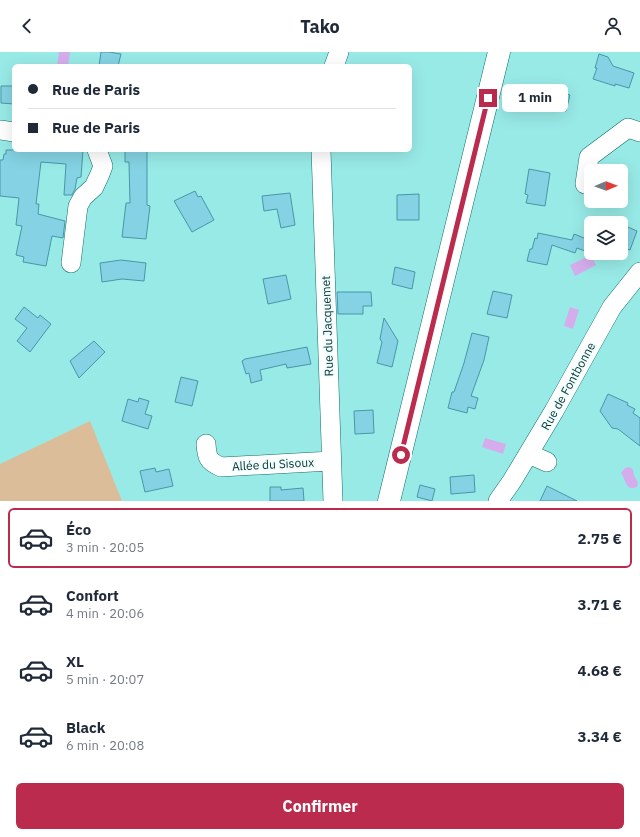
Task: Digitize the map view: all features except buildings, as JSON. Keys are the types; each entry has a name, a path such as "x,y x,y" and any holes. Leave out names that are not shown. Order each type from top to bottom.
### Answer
{"main road":[{"path":"390,501 499,52"}],"street":[{"path":"335,64 339,52"},
{"path":"588,164 589,157 628,128 640,132"},
{"path":"0,130 12,132"},
{"path":"71,263 78,206 83,197 94,187 103,166 98,152"},
{"name":"Rue du Jacquemet","path":"321,152 333,501"},
{"name":"Rue de Fontbonne","path":"498,501 529,454 612,307 640,272"},
{"name":"Allée du Sisoux","path":"206,444 207,455 213,463 221,467 331,461"},
{"path":"529,454 547,462"}],"shaded area":[{"path":"59,52 70,52 68,64 57,64"},
{"path":"584,258 584,260 594,260 596,265 575,276 570,265"},
{"path":"570,307 579,310 573,329 564,326"},
{"path":"90,421 122,501 0,501 0,464"},
{"path":"485,438 506,444 503,454 482,447"},
{"path":"629,467 633,470 634,476 638,483 637,487 630,488 626,484 621,473 625,468"}],"route":[{"path":"401,455 488,98"}]}
